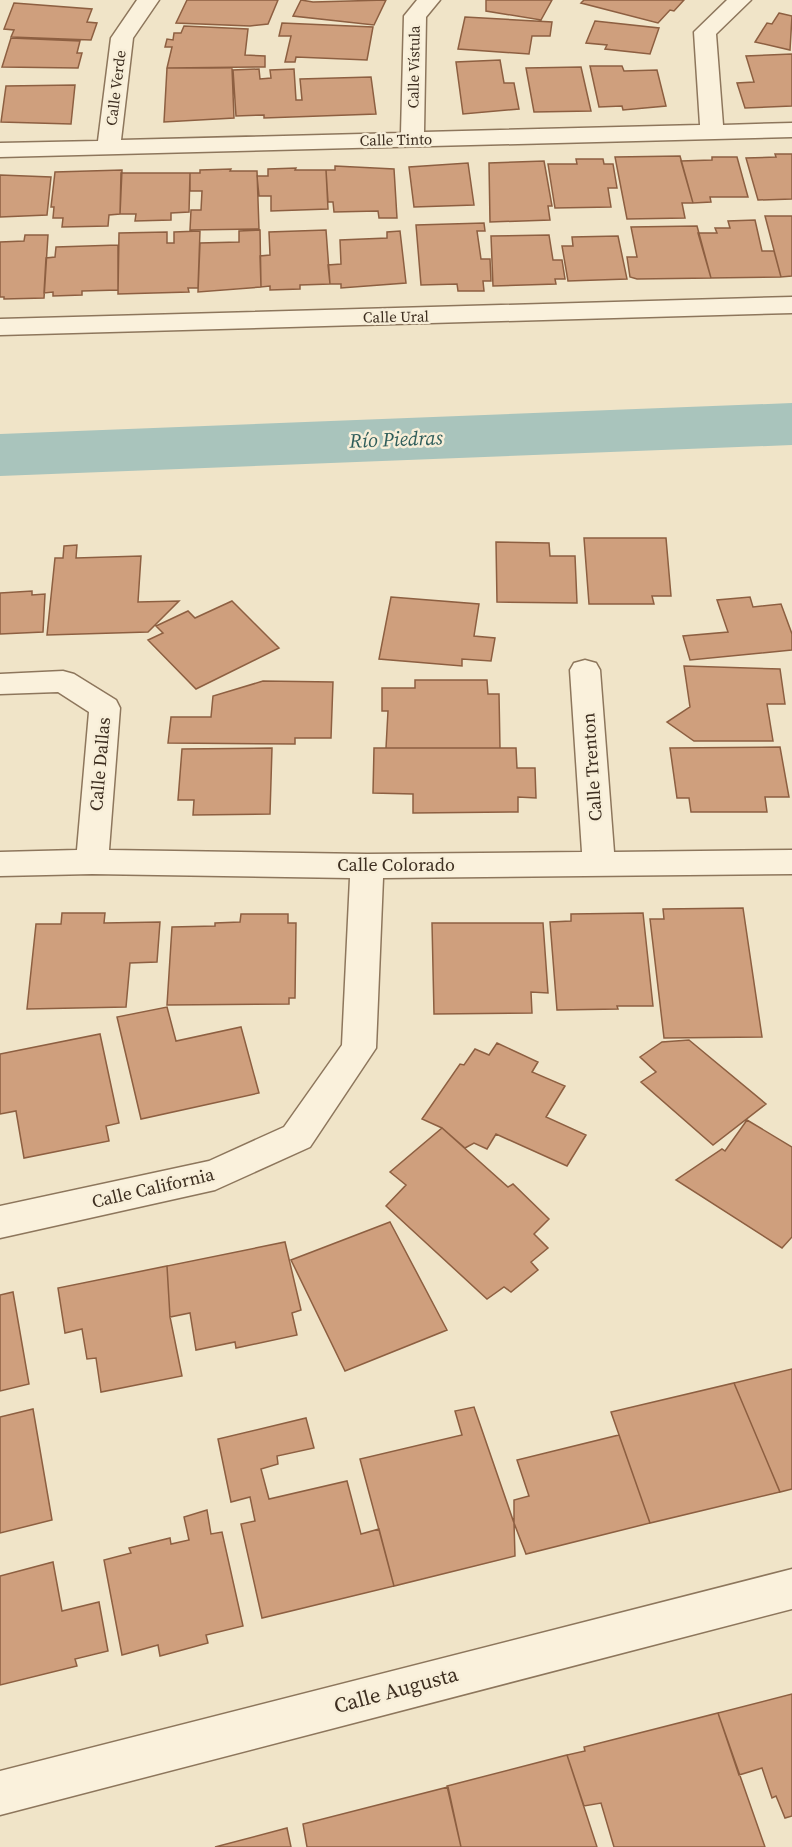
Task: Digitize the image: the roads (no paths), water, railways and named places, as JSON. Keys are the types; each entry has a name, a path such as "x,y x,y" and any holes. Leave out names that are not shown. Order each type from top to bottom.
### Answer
{"street":[{"name":"Calle Verde","path":"109,147 122,38 148,0"},
{"name":"Calle Vístula","path":"412,140 415,16 429,0"},
{"path":"712,134 705,32 740,0"},
{"name":"Calle Tinto","path":"0,150 712,134 792,130"},
{"name":"Calle Ural","path":"0,327 792,305"},
{"name":"Calle Trenton","path":"585,670 599,864"},
{"name":"Calle Dallas","path":"0,684 63,681 105,708 92,862"},
{"name":"Calle Colorado","path":"0,864 92,862 367,866 792,862"},
{"name":"Calle California","path":"0,1222 214,1175 297,1137 359,1048 367,866"},
{"name":"Calle Augusta","path":"0,1793 792,1589"}],"waterway":[{"name":"Río Piedras","path":"0,455 792,424"}]}
